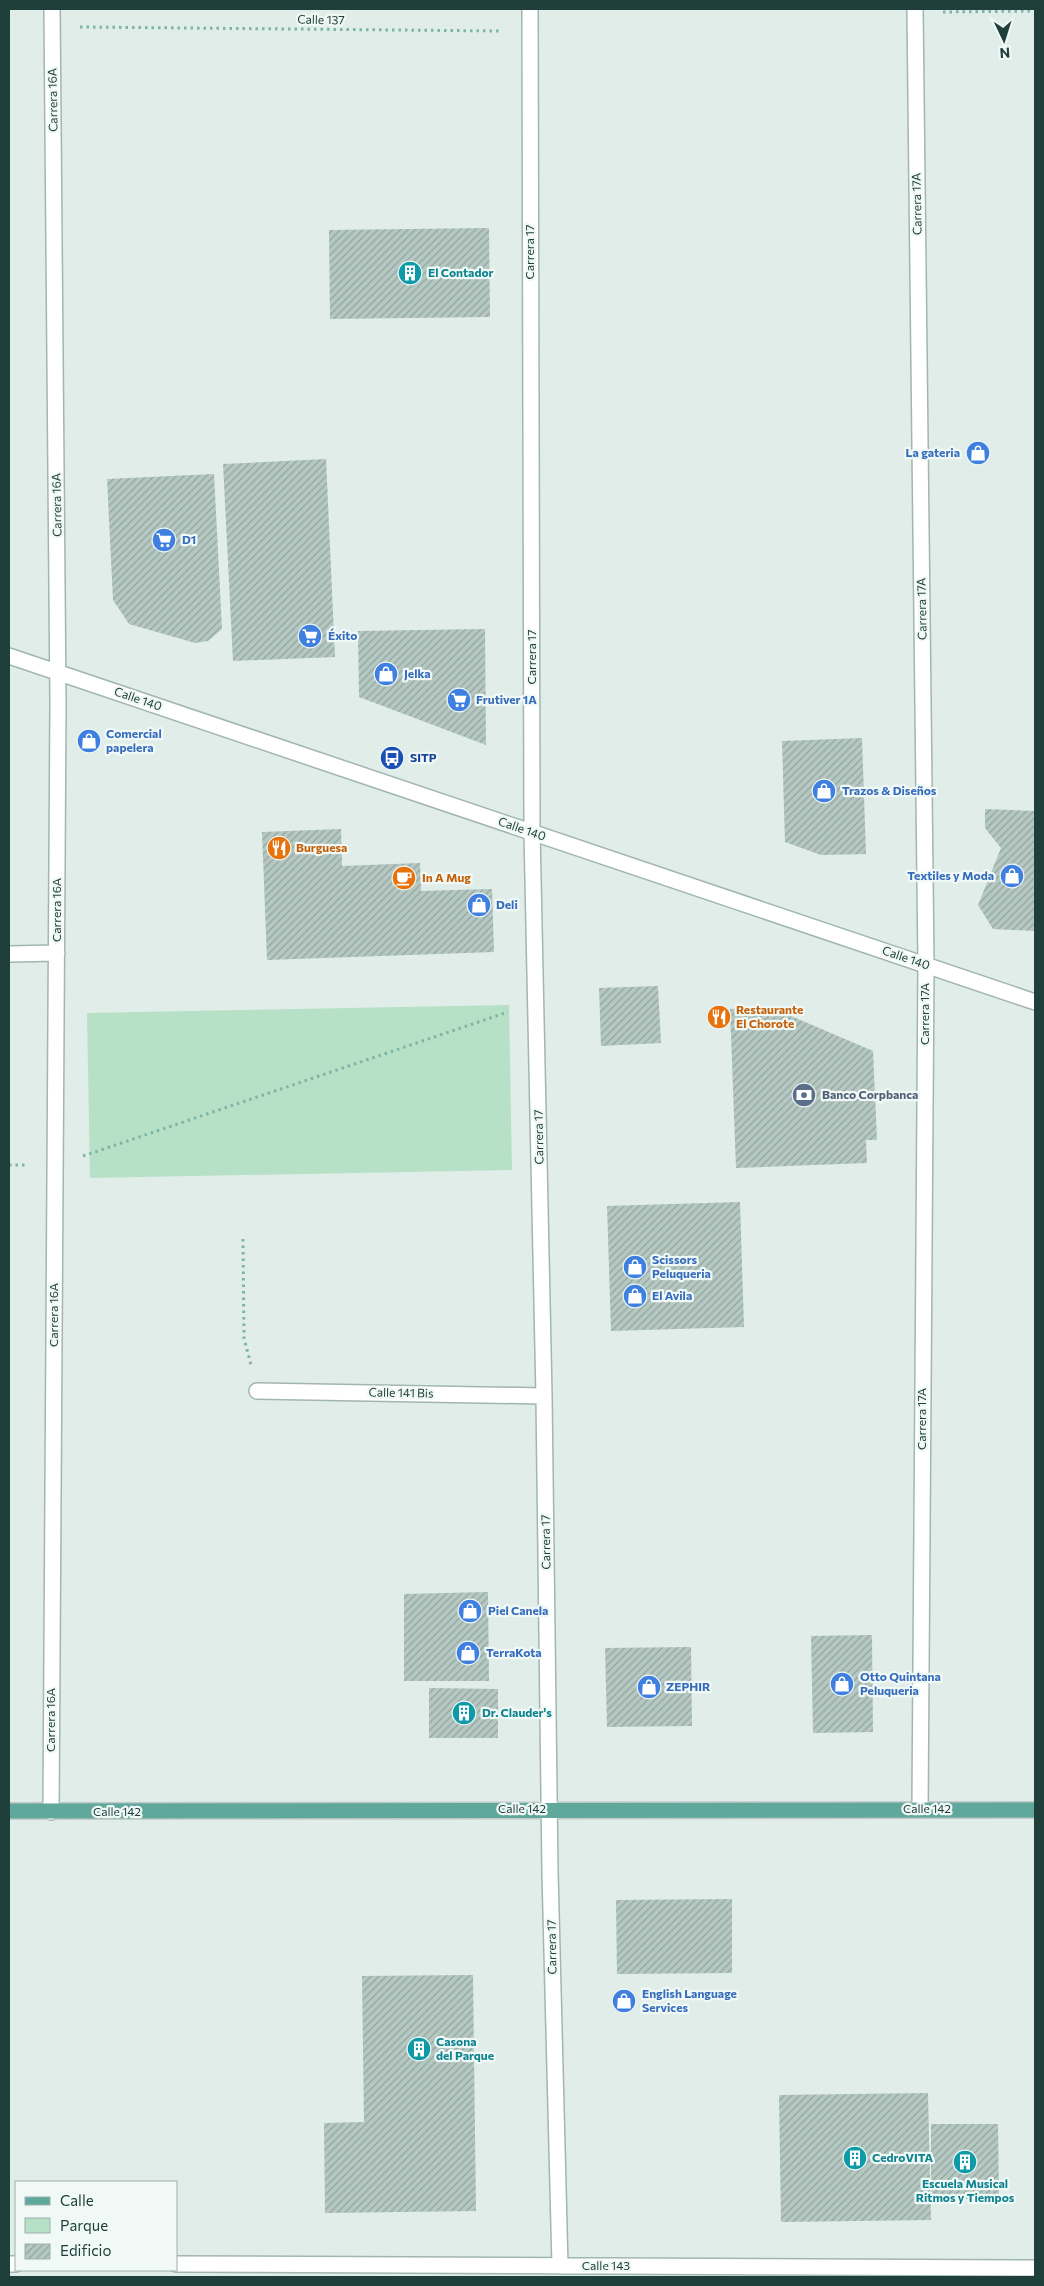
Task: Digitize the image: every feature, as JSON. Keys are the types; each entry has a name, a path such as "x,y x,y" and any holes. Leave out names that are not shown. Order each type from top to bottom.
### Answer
{"main road":[{"name":"Calle 142","path":"9,1811 1035,1810"}],"street":[{"name":"Carrera 16A","path":"51,1812 58,672 52,9"},
{"name":"Carrera 17","path":"530,9 532,832 544,1396 549,1809 560,2266"},
{"name":"Carrera 17A","path":"915,11 926,965 920,1809"},
{"name":"Calle 140","path":"9,656 1035,1002"},
{"path":"9,954 57,953"},
{"name":"Calle 141 Bis","path":"257,1390 544,1396"},
{"name":"Calle 143","path":"178,2264 1035,2268"}],"path":[{"path":"915,11 1035,11"},
{"name":"Calle 137","path":"52,26 530,31"},
{"path":"55,1166 472,1023 536,1004"},
{"path":"243,1239 244,1338 257,1390"}],"green space":[{"path":"509,1005 512,1170 90,1178 87,1013"}],"building":[{"name":"El Contador","path":"489,228 490,317 330,319 329,230"},
{"path":"326,459 335,657 233,661 223,464"},
{"name":"D1","path":"214,474 222,629 208,641 195,643 129,624 113,600 107,479"},
{"path":"485,629 486,745 359,697 358,631"},
{"name":"Trazos & Diseños","path":"862,738 866,854 821,855 785,842 782,741"},
{"name":"Textiles y Moda","path":"985,809 1035,811 1035,931 993,929 978,905 1001,848 985,828"},
{"path":"341,829 342,866 420,863 421,891 492,889 494,952 267,960 262,832"},
{"path":"658,986 661,1043 601,1046 599,988"},
{"name":"Banco Corpbanca","path":"770,1007 873,1051 877,1140 866,1140 867,1163 736,1168 730,1009"},
{"path":"740,1202 744,1327 611,1331 607,1206"},
{"path":"488,1592 489,1681 404,1681 404,1594"},
{"name":"Otto Quintana Peluqueria","path":"872,1635 873,1732 813,1733 811,1636"},
{"name":"ZEPHIR","path":"691,1647 692,1726 607,1727 605,1648"},
{"name":"Dr. Clauder's","path":"429,1688 498,1689 498,1738 429,1738"},
{"path":"732,1899 732,1973 617,1974 616,1900"},
{"name":"Casona del Parque","path":"473,1975 476,2211 325,2213 324,2123 364,2122 362,1976"},
{"name":"CedroVITA","path":"928,2093 931,2220 781,2222 779,2095"},
{"name":"Escuela Musical Ritmos y Tiempos","path":"931,2124 998,2124 999,2199 931,2199"}],"place":[{"name":"El Contador","path":"410,273"},
{"name":"La gateria","path":"978,453"},
{"name":"D1","path":"164,540"},
{"name":"Éxito","path":"310,636"},
{"name":"Jelka","path":"386,674"},
{"name":"Frutiver 1A","path":"459,700"},
{"name":"Comercial papelera","path":"89,741"},
{"name":"SITP","path":"392,758"},
{"name":"Trazos & Diseños","path":"824,791"},
{"name":"Burguesa","path":"279,848"},
{"name":"Textiles y Moda","path":"1012,876"},
{"name":"In A Mug","path":"404,878"},
{"name":"Deli","path":"479,905"},
{"name":"Restaurante El Chorote","path":"719,1017"},
{"name":"Banco Corpbanca","path":"804,1095"},
{"name":"Scissors Peluqueria","path":"635,1267"},
{"name":"El Avila","path":"635,1296"},
{"name":"Piel Canela","path":"470,1611"},
{"name":"TerraKota","path":"468,1653"},
{"name":"Otto Quintana Peluqueria","path":"842,1684"},
{"name":"ZEPHIR","path":"649,1687"},
{"name":"Dr. Clauder's","path":"464,1713"},
{"name":"English Language Services","path":"624,2001"},
{"name":"Casona del Parque","path":"419,2049"},
{"name":"CedroVITA","path":"855,2158"},
{"name":"Escuela Musical Ritmos y Tiempos","path":"965,2162"}]}
